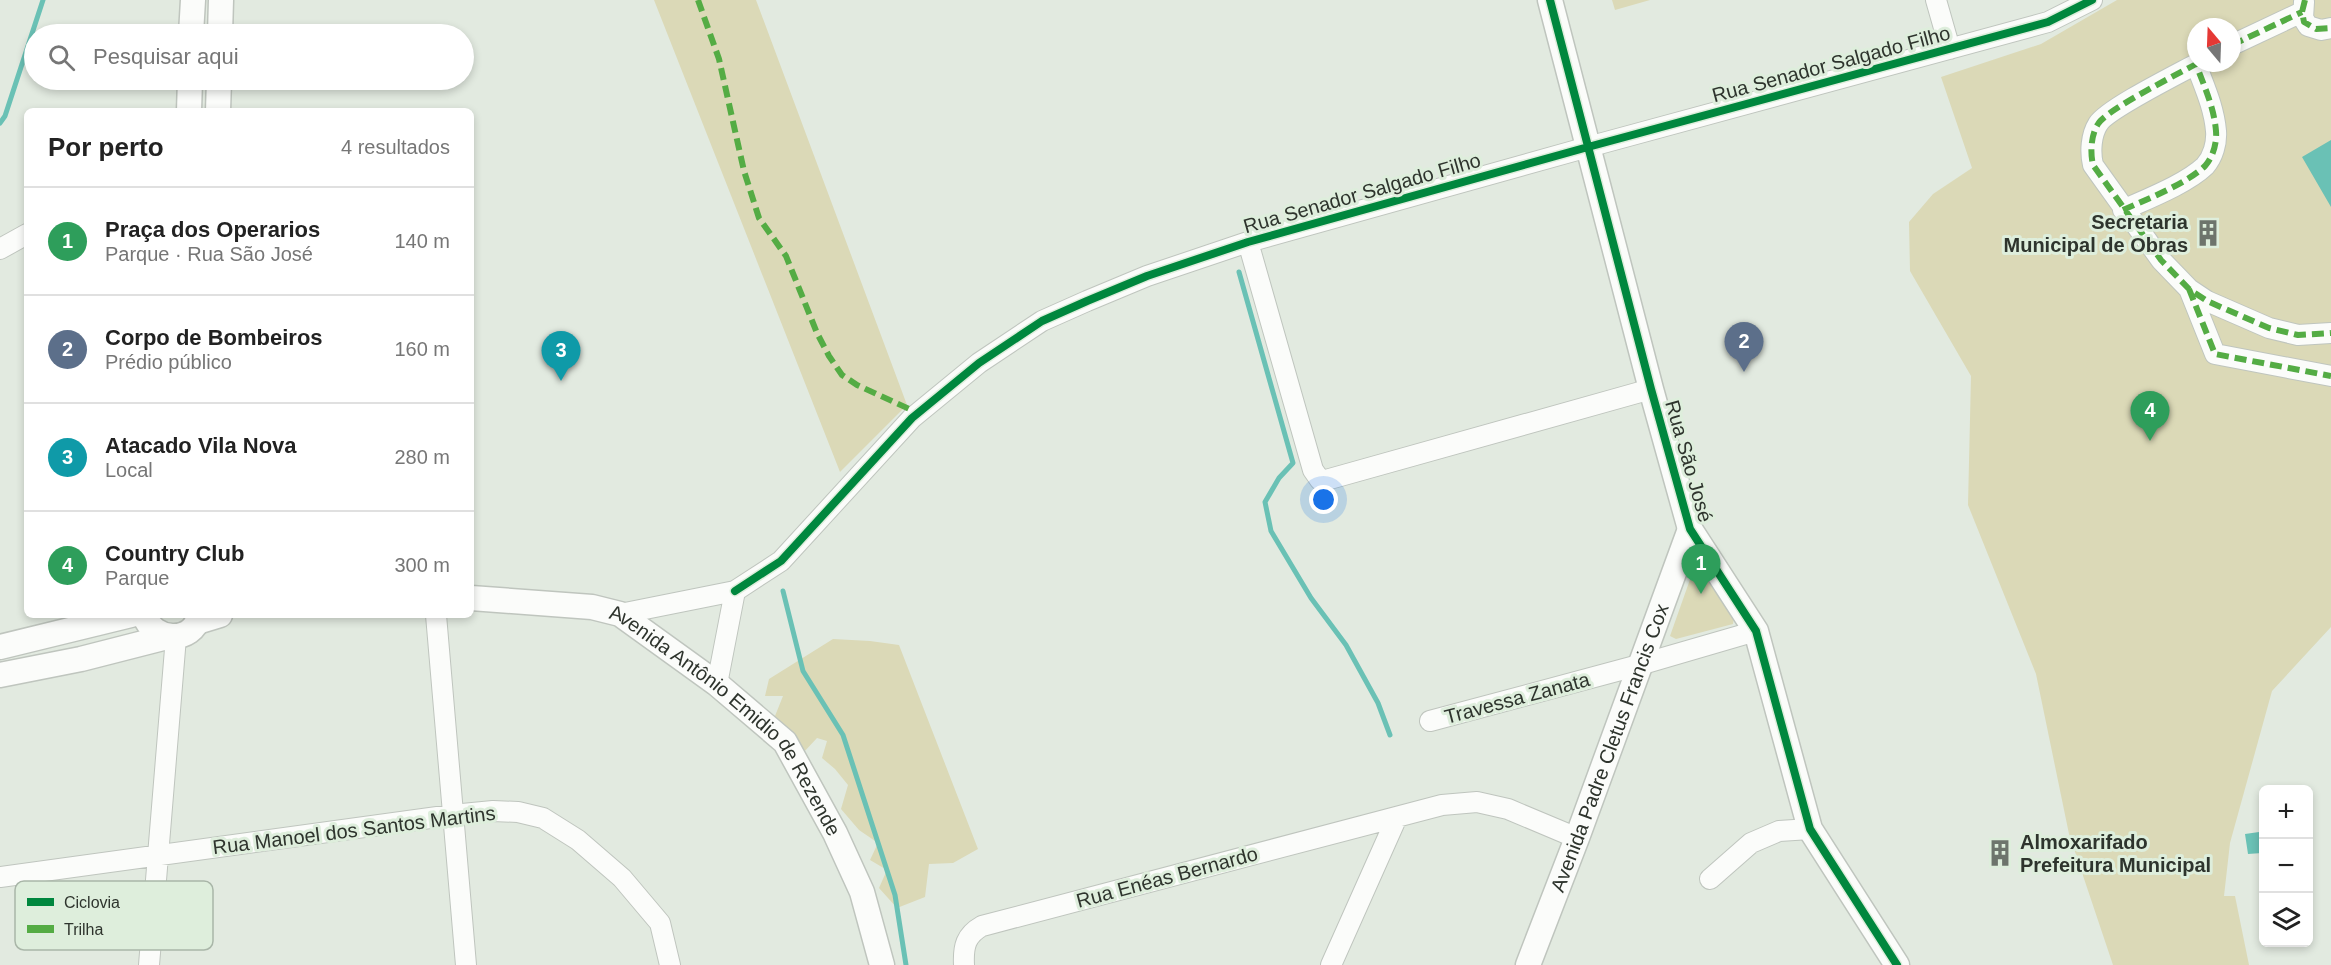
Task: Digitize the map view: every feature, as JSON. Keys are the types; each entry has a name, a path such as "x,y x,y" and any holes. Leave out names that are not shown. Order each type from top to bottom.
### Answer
{"street":[{"path":"192,24 193,0"},
{"path":"220,24 221,0"},
{"name":"Rua São José","path":"1550,0 1651,389 1690,529 1756,630 1810,829 1897,965"},
{"path":"1936,0 1950,49"},
{"name":"Rua Senador Salgado Filho","path":"735,591 781,561 912,418 979,363 1051,317 1146,276 1248,243 1588,147 2048,22 2092,0"},
{"path":"2241,40 2304,6 2304,22 2311,28 2321,30 2331,28"},
{"path":"2187,70 2148,91 2099,123 2092,141 2093,165 2161,260 2189,288 2206,301 2269,328 2298,335 2331,333"},
{"path":"2123,210 2181,181 2199,170 2210,159 2216,133 2211,103 2200,72"},
{"path":"189,108 190,90"},
{"path":"218,108 219,90"},
{"path":"0,249 24,236"},
{"path":"1248,243 1313,470 1320,480 1651,389"},
{"path":"2189,288 2216,354 2331,376"},
{"name":"Avenida Padre Cletus Francis Cox","path":"1528,965 1690,529"},
{"path":"620,614 735,591 717,684"},
{"name":"Avenida Antônio Emidio de Rezende","path":"474,598 592,607 620,614 717,684 785,742 835,833 862,892 882,965"},
{"path":"0,647 119,618"},
{"path":"145,618 147,624 156,632 172,637"},
{"path":"436,618 466,965"},
{"path":"0,675 81,659 186,634 198,619"},
{"name":"Travessa Zanata","path":"1430,721 1639,665 1756,630"},
{"path":"155,881 172,637"},
{"name":"Rua Enéas Bernardo","path":"964,965 965,942 972,932 982,926 1442,805 1477,802 1508,808 1577,838"},
{"name":"Rua Manoel dos Santos Martins","path":"0,877 452,815 493,811 518,812 543,818 578,840 622,878 660,923 670,965"},
{"path":"1331,965 1397,817"},
{"path":"1710,879 1751,843 1779,831 1810,829"},
{"path":"149,965 150,950"}],"shaded area":[{"path":"654,0 756,0 907,405 840,472"},
{"path":"1612,0 1650,0 1615,10"},
{"path":"2117,0 2331,0 2331,627 2272,691 2230,843 2224,896 2235,896 2249,965 2113,965 2069,834 2036,674 1968,505 1971,376 1910,271 1909,222 1933,194 1972,168 1941,77 2041,44"},
{"path":"1699,569 1734,617 1733,624 1676,639 1670,636 1693,571"},
{"path":"833,639 899,645 978,849 953,863 929,864 925,897 897,908 879,888 887,870 870,860 878,843 859,830 841,809 848,785 822,758 827,741 817,738 803,753 773,721 783,696 765,696 769,679"}],"water":[{"path":"2331,140 2331,207 2302,157"},
{"path":"2259,832 2259,853 2248,854 2245,834"}],"waterway":[{"path":"35,24 43,0"},
{"path":"0,123 5,116 24,58"},
{"path":"1239,272 1293,463 1279,478 1265,502 1271,531 1311,598 1346,645 1378,703 1390,735"},
{"path":"783,591 803,671 843,735 895,895 906,965"}],"marked path":[{"path":"698,0 719,59 744,171 759,218 786,256 817,333 829,356 842,375 857,385 918,413"},
{"path":"2305,0 2302,12 2304,22 2316,29 2331,28"},
{"path":"2241,41 2302,12"},
{"path":"2187,69 2104,117 2098,124 2093,138 2091,149 2093,165 2161,260 2189,289 2207,301 2269,328 2298,335 2331,333"},
{"path":"2123,210 2188,179 2205,166 2210,158 2216,140 2215,122 2199,72"},
{"path":"2189,289 2215,354 2331,376"}],"cycle path":[{"path":"1550,0 1651,389 1690,529 1756,631 1810,829 1897,965"},
{"path":"735,591 781,561 912,418 979,363 1042,321 1087,301 1147,276 1248,242 2048,22 2092,0"}],"place":[{"name":"Secretaria Municipal de Obras","path":"2208,233"},
{"name":"Corpo de Bombeiros","path":"1744,372"},
{"name":"Atacado Vila Nova","path":"561,381"},
{"name":"Country Club","path":"2150,441"},
{"name":"Praça dos Operarios","path":"1701,594"},
{"name":"Almoxarifado Prefeitura Municipal","path":"2000,853"}]}
